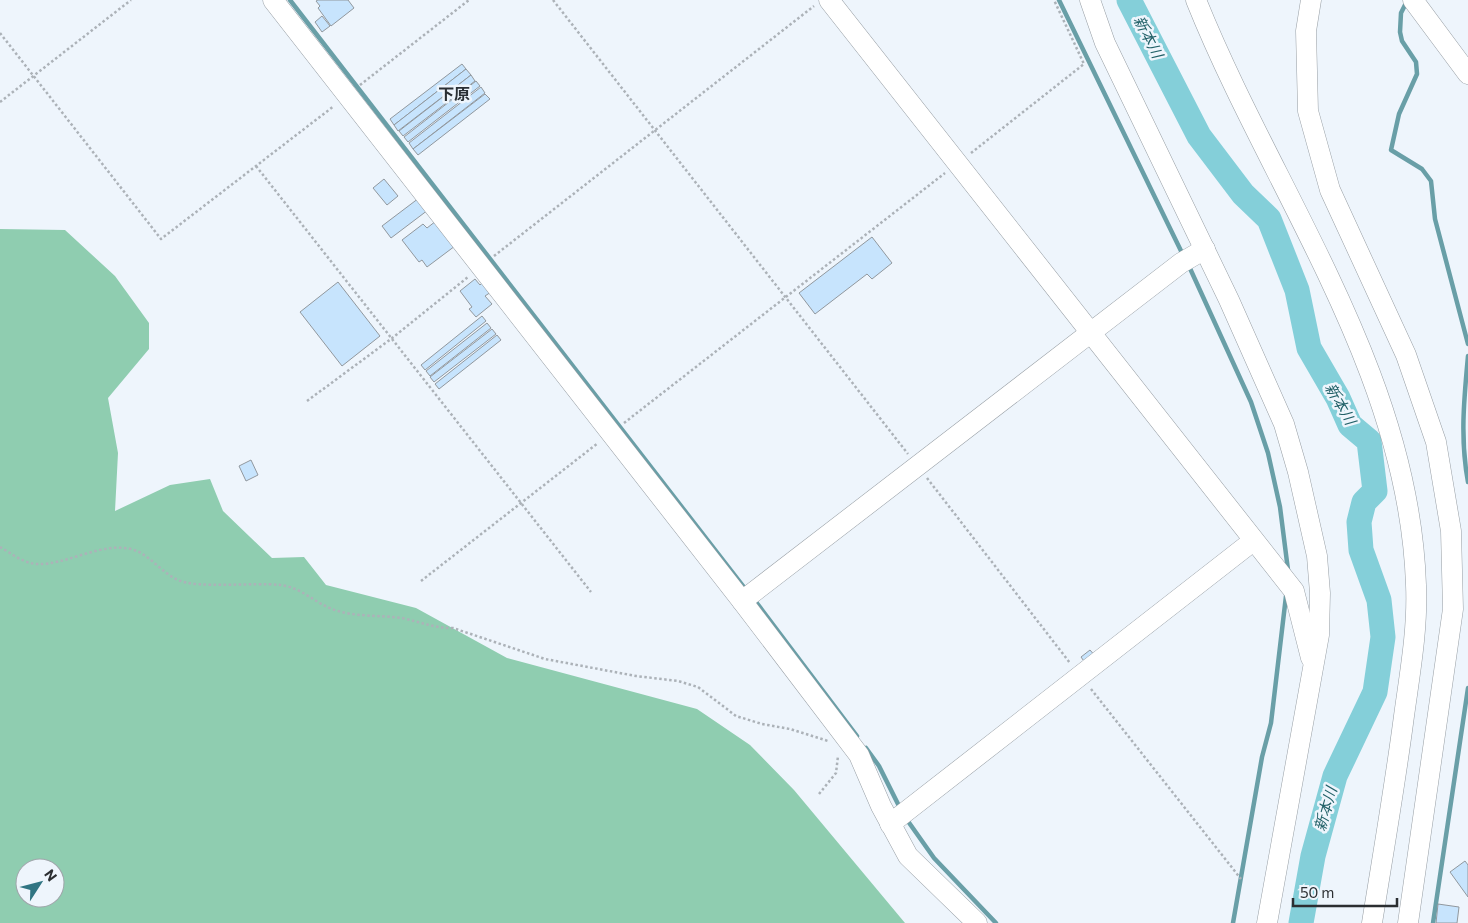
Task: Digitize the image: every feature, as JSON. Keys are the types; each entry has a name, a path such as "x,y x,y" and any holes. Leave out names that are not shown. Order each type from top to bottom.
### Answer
{"street":[{"path":"273,0 742,601 842,740 859,755 890,824 908,856 977,923"},
{"path":"829,0 1294,591 1313,669"},
{"path":"1090,0 1105,43 1205,249 1262,371 1284,424 1298,472 1317,556 1320,592 1319,635 1267,923"},
{"path":"1311,0 1306,31 1308,111 1330,190 1406,355 1436,442 1452,531 1453,608 1408,923"},
{"path":"1413,0 1468,74"},
{"path":"1198,1 1368,364 1391,437 1408,516 1416,585 1414,649 1372,923"},
{"path":"742,601 1180,263 1205,249"},
{"path":"890,824 1254,541"}],"path":[{"path":"0,102 131,0"},
{"path":"0,34 161,239 469,0"},
{"path":"553,0 1240,879"},
{"path":"307,401 391,339 481,266 821,0"},
{"path":"421,580 785,299 1084,64 1054,0"},
{"path":"256,166 591,592"},
{"path":"0,547 25,561 38,564 102,550 129,549 144,554 179,581 204,584 280,585 296,588 317,602 337,611 402,618 437,628 453,628 545,659 636,676 678,681 698,687 736,716 762,724 842,740 836,773 819,794"}],"green space":[{"path":"0,229 65,230 115,276 149,323 149,349 108,398 118,453 115,511 170,485 210,479 223,511 272,558 304,557 326,585 416,608 507,658 697,709 750,745 794,790 905,923 0,923"}],"building":[{"path":"348,0 354,8 331,26 318,8 320,6 316,1"},
{"path":"322,16 330,26 322,32 315,22"},
{"path":"462,64 466,69 394,125 390,119"},
{"path":"466,69 471,75 398,131 394,125"},
{"path":"471,75 475,81 403,136 399,131"},
{"path":"476,81 480,86 408,142 404,137"},
{"path":"481,87 485,93 413,149 409,143"},
{"path":"485,94 490,99 418,155 413,149"},
{"path":"384,179 398,196 387,205 373,188"},
{"path":"419,198 428,210 391,238 382,226"},
{"path":"436,221 455,246 427,267 422,260 419,262 402,240 423,224 427,228"},
{"path":"872,237 892,263 872,279 867,274 815,314 799,293"},
{"path":"475,279 480,285 483,282 491,292 485,296 492,304 476,317 469,309 472,307 460,291"},
{"path":"338,282 380,336 342,366 300,312"},
{"path":"482,316 486,321 425,370 421,365"},
{"path":"487,323 491,328 430,376 426,371"},
{"path":"492,329 496,334 434,382 430,377"},
{"path":"497,335 501,340 439,389 435,384"},
{"path":"251,460 258,475 246,481 239,466"},
{"path":"1090,650 1096,657 1086,664 1081,657"},
{"path":"1465,861 1468,865 1468,897 1450,872"},
{"path":"1438,904 1459,907 1457,923 1436,923"}],"waterway":[{"path":"290,0 746,590"},
{"path":"1059,0 1183,255"},
{"name":"新本川","path":"1129,0 1199,136 1243,194 1269,219 1297,290 1309,348 1338,398 1350,425 1369,441 1375,491 1364,502 1359,522 1361,550 1379,600 1383,637 1375,692 1335,776 1313,856 1301,923"},
{"path":"1407,1 1401,13 1400,32 1402,41 1416,62 1417,74 1399,114 1391,150 1422,169 1431,181 1435,219 1468,344"},
{"path":"1188,264 1251,402 1268,453 1280,507 1288,570"},
{"path":"1468,356 1463,435 1468,482"},
{"path":"1233,923 1262,757 1271,723 1286,596"},
{"path":"753,598 857,736"},
{"path":"1433,923 1468,688"},
{"path":"866,748 879,766 900,808"},
{"path":"905,817 934,858 996,923"}],"district":[{"name":"下原","path":"454,94"}]}
